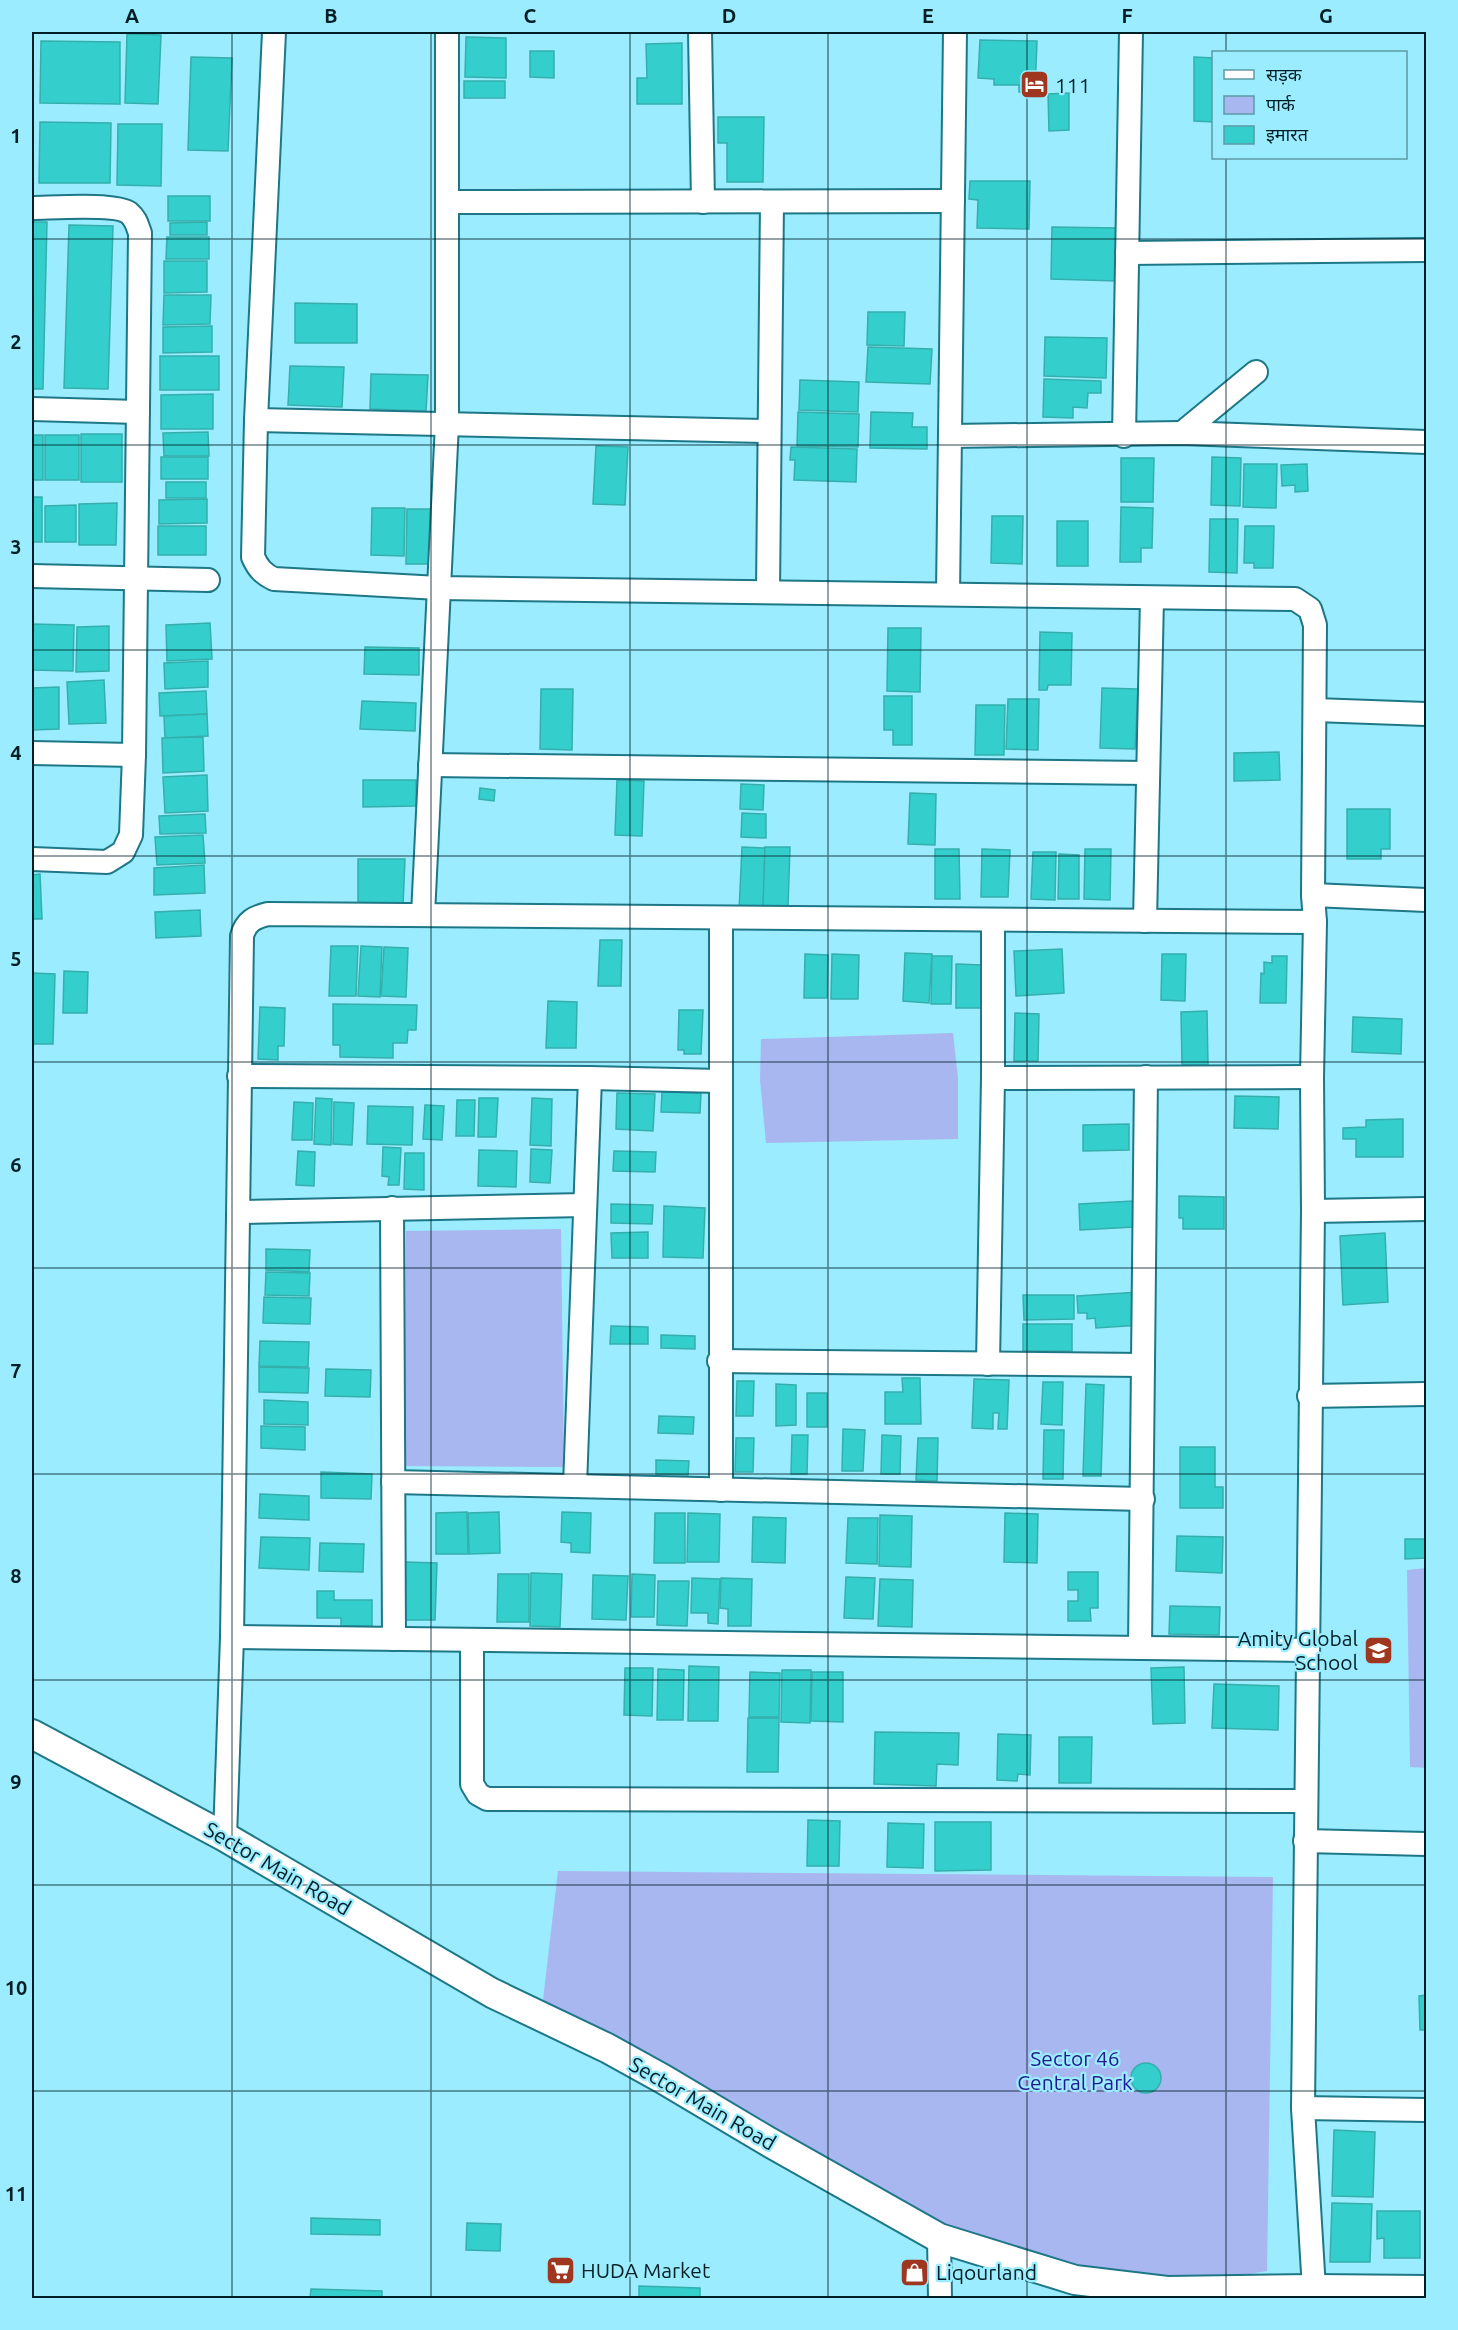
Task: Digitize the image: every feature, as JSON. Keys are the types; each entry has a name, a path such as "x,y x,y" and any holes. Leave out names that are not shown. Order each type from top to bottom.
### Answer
{"street":[{"path":"274,32 256,420 253,557 257,567 265,574 274,579 439,588 1295,599 1310,609 1315,625 1312,895 1315,922 1304,2108 1314,2289"},
{"path":"423,915 447,424 447,32"},
{"path":"700,32 703,202"},
{"path":"948,594 955,32"},
{"path":"1124,436 1131,32"},
{"path":"447,202 953,201"},
{"path":"768,592 772,202"},
{"path":"32,208 110,208 127,212 136,222 140,234 131,836 123,852 107,862 32,859"},
{"path":"1127,253 1426,250"},
{"path":"1182,433 1256,372"},
{"path":"32,409 138,412"},
{"path":"256,420 768,431"},
{"path":"950,436 1124,436 1182,433 1426,442"},
{"path":"32,576 208,580"},
{"path":"1145,921 1152,598"},
{"path":"1315,710 1426,714"},
{"path":"32,753 134,755"},
{"path":"430,765 1147,773"},
{"path":"1312,895 1426,900"},
{"path":"225,1837 232,1637 239,1212 238,1076 242,936 249,922 256,917 268,914 1315,922"},
{"path":"721,918 719,1361 721,1490"},
{"path":"988,1364 993,920"},
{"path":"238,1076 720,1081"},
{"path":"1140,1648 1146,1077"},
{"path":"993,1078 1312,1077"},
{"path":"575,1486 590,1078"},
{"path":"239,1212 585,1205"},
{"path":"392,1208 394,1639"},
{"path":"1312,1211 1426,1209"},
{"path":"719,1361 1143,1365"},
{"path":"1310,1396 1426,1394"},
{"path":"393,1482 1143,1499"},
{"path":"232,1637 1307,1650"},
{"path":"472,1640 472,1784 478,1794 487,1799 1306,1801"},
{"name":"Sector Main Road","path":"32,1734 225,1837 492,1993 607,2048 663,2079 939,2238 1075,2280 1167,2291 1426,2290"},
{"path":"1305,1841 1426,1844"},
{"path":"1304,2108 1426,2110"},
{"path":"939,2238 940,2298"}],"green space":[{"path":"953,1033 958,1078 958,1139 766,1143 760,1080 761,1039"},
{"path":"561,1229 564,1467 404,1466 406,1231"},
{"path":"1426,1568 1426,1768 1410,1767 1407,1570"},
{"name":"Sector 46 Central Park","path":"558,1871 1273,1877 1267,2271 1197,2283 1116,2270 1021,2259 941,2228 543,2000"}],"building":[{"path":"127,34 161,35 158,104 125,103"},
{"path":"32,37 33,37 32,108"},
{"path":"466,37 506,38 506,78 465,77"},
{"path":"980,40 1037,41 1035,92 1019,92 1019,85 994,85 994,79 978,78"},
{"path":"41,41 120,42 120,104 40,103"},
{"path":"682,43 682,104 637,104 637,78 647,78 646,44"},
{"path":"530,51 554,51 554,78 530,77"},
{"path":"191,57 232,58 228,151 188,150"},
{"path":"1194,57 1212,58 1212,122 1194,121"},
{"path":"464,81 505,81 505,98 464,98"},
{"path":"1069,93 1069,130 1049,131 1048,94"},
{"path":"718,117 764,117 763,182 727,182 727,143 718,143"},
{"path":"33,122 33,184 32,184"},
{"path":"40,122 111,123 110,183 39,183"},
{"path":"118,124 162,124 161,186 117,185"},
{"path":"970,181 1030,181 1029,229 977,228 978,200 969,199"},
{"path":"168,196 210,196 210,221 168,221"},
{"path":"32,222 47,222 43,389 32,389"},
{"path":"207,222 207,235 170,235 170,223"},
{"path":"69,225 113,226 108,389 64,388"},
{"path":"1052,227 1119,228 1117,281 1051,279"},
{"path":"167,237 209,237 209,259 166,259"},
{"path":"164,261 207,261 207,292 164,293"},
{"path":"164,295 211,295 210,324 163,325"},
{"path":"295,303 357,304 357,343 295,343"},
{"path":"868,312 905,312 904,346 867,345"},
{"path":"212,326 212,352 163,353 163,327"},
{"path":"1045,337 1107,338 1106,378 1044,376"},
{"path":"868,347 932,349 930,384 866,382"},
{"path":"160,356 219,356 219,390 160,390"},
{"path":"290,366 344,367 342,407 288,405"},
{"path":"371,374 428,375 426,411 370,409"},
{"path":"1044,379 1101,381 1101,393 1088,393 1087,408 1073,407 1073,418 1043,417"},
{"path":"800,380 859,382 858,412 799,410"},
{"path":"213,394 213,429 161,429 161,395"},
{"path":"798,412 859,414 858,447 797,446"},
{"path":"871,412 913,413 912,427 927,427 927,449 870,448"},
{"path":"208,432 209,456 164,456 163,433"},
{"path":"81,434 122,434 122,482 81,482"},
{"path":"32,435 43,435 43,480 32,480"},
{"path":"45,435 79,435 79,480 45,480"},
{"path":"596,446 628,447 625,505 593,504"},
{"path":"791,447 857,449 856,482 794,480 795,460 790,460"},
{"path":"161,457 208,457 208,479 161,479"},
{"path":"1212,457 1241,458 1240,506 1211,505"},
{"path":"1121,458 1154,458 1153,502 1121,502"},
{"path":"1244,464 1277,464 1276,508 1243,507"},
{"path":"1307,464 1308,491 1295,492 1295,485 1282,486 1281,465"},
{"path":"166,482 206,482 206,498 166,498"},
{"path":"32,497 42,497 42,542 32,542"},
{"path":"207,499 207,523 159,524 159,500"},
{"path":"117,503 116,545 79,545 79,504"},
{"path":"76,505 76,542 45,542 45,506"},
{"path":"1121,507 1153,508 1152,548 1141,548 1141,562 1120,562"},
{"path":"372,508 405,508 404,556 371,555"},
{"path":"407,509 437,509 436,564 406,564"},
{"path":"992,516 1023,516 1022,564 991,563"},
{"path":"1210,519 1238,519 1237,573 1209,572"},
{"path":"1057,521 1088,521 1088,566 1057,566"},
{"path":"158,526 206,526 206,555 158,555"},
{"path":"1245,526 1274,526 1273,568 1254,568 1254,563 1244,563"},
{"path":"210,623 212,659 167,661 166,625"},
{"path":"32,624 74,625 73,671 32,670"},
{"path":"109,626 109,671 76,672 77,627"},
{"path":"888,628 921,628 920,692 887,691"},
{"path":"1040,632 1072,633 1071,685 1048,685 1047,690 1039,690"},
{"path":"365,647 419,648 419,675 364,674"},
{"path":"208,661 208,687 165,689 164,663"},
{"path":"104,680 106,723 69,724 67,682"},
{"path":"59,687 59,729 32,730 32,688"},
{"path":"1102,688 1138,689 1135,749 1100,748"},
{"path":"541,689 573,689 572,750 540,749"},
{"path":"206,691 207,714 160,716 159,693"},
{"path":"884,696 912,696 912,745 893,745 893,730 884,730"},
{"path":"1008,699 1039,699 1038,750 1006,749"},
{"path":"362,701 416,703 415,731 360,729"},
{"path":"976,705 1005,705 1004,755 975,755"},
{"path":"207,714 208,736 165,738 164,716"},
{"path":"203,737 204,771 163,773 162,738"},
{"path":"1279,752 1280,780 1234,781 1234,753"},
{"path":"207,775 208,811 165,813 163,777"},
{"path":"363,780 416,780 416,806 363,807"},
{"path":"617,780 644,781 642,836 615,835"},
{"path":"741,784 764,785 763,810 740,809"},
{"path":"480,788 495,790 494,801 479,799"},
{"path":"910,793 936,794 935,845 908,844"},
{"path":"1347,809 1390,809 1390,849 1381,849 1381,859 1347,859"},
{"path":"742,813 766,814 766,838 741,837"},
{"path":"205,814 206,833 160,834 159,816"},
{"path":"203,835 205,863 157,865 155,837"},
{"path":"742,847 765,848 763,912 739,911"},
{"path":"765,847 790,847 788,907 763,906"},
{"path":"935,849 959,849 960,899 935,899"},
{"path":"982,849 1010,850 1008,897 981,897"},
{"path":"1085,849 1111,849 1110,900 1084,899"},
{"path":"1033,852 1056,852 1055,900 1031,899"},
{"path":"1059,854 1079,855 1079,899 1058,899"},
{"path":"358,859 405,859 403,906 358,905"},
{"path":"204,865 205,893 154,895 154,868"},
{"path":"40,874 42,919 32,919 32,875"},
{"path":"200,910 201,936 156,938 155,912"},
{"path":"600,940 622,940 621,986 598,986"},
{"path":"331,946 358,946 356,996 329,996"},
{"path":"361,946 382,947 380,997 358,996"},
{"path":"384,947 408,948 406,997 381,996"},
{"path":"1062,949 1064,993 1016,996 1014,951"},
{"path":"905,953 932,954 929,1003 903,1001"},
{"path":"805,954 828,955 827,998 804,998"},
{"path":"832,954 859,955 858,999 831,999"},
{"path":"1162,954 1186,954 1185,1001 1161,1000"},
{"path":"932,956 952,956 951,1004 931,1004"},
{"path":"1272,956 1287,956 1286,1003 1260,1003 1261,973 1264,974 1264,962 1272,963"},
{"path":"956,964 982,965 982,1008 956,1008"},
{"path":"64,971 88,972 87,1013 63,1013"},
{"path":"32,973 55,974 53,1044 32,1044"},
{"path":"548,1001 577,1002 576,1048 546,1048"},
{"path":"333,1004 417,1005 416,1030 408,1030 407,1043 393,1043 393,1058 340,1057 340,1045 333,1045"},
{"path":"260,1007 285,1008 284,1046 278,1046 278,1060 258,1059"},
{"path":"679,1010 703,1010 701,1054 684,1054 684,1050 678,1050"},
{"path":"1207,1011 1208,1065 1182,1065 1181,1012"},
{"path":"1015,1013 1039,1014 1038,1061 1014,1061"},
{"path":"1353,1017 1402,1019 1401,1054 1352,1052"},
{"path":"662,1092 701,1093 700,1113 661,1112"},
{"path":"617,1093 655,1094 653,1131 616,1129"},
{"path":"1235,1096 1279,1097 1278,1129 1234,1128"},
{"path":"316,1098 332,1099 331,1145 314,1144"},
{"path":"479,1098 498,1098 496,1137 478,1137"},
{"path":"532,1098 552,1099 551,1146 530,1145"},
{"path":"457,1100 475,1100 474,1136 456,1136"},
{"path":"294,1102 313,1103 312,1140 292,1140"},
{"path":"334,1102 354,1103 352,1145 333,1144"},
{"path":"425,1105 444,1106 442,1140 423,1139"},
{"path":"368,1106 413,1107 412,1145 367,1144"},
{"path":"1403,1119 1403,1157 1356,1157 1356,1139 1343,1139 1343,1128 1366,1127 1366,1120"},
{"path":"1129,1124 1129,1150 1083,1151 1083,1125"},
{"path":"383,1147 401,1148 399,1185 388,1185 389,1177 382,1176"},
{"path":"531,1149 552,1150 550,1183 530,1182"},
{"path":"479,1150 517,1151 516,1187 478,1186"},
{"path":"298,1151 315,1152 314,1186 296,1185"},
{"path":"614,1151 656,1152 655,1172 613,1171"},
{"path":"405,1153 424,1153 424,1190 404,1189"},
{"path":"1179,1196 1224,1197 1224,1229 1183,1229 1183,1218 1179,1218"},
{"path":"1133,1201 1134,1227 1080,1230 1079,1204"},
{"path":"611,1204 653,1205 652,1224 611,1223"},
{"path":"664,1206 705,1208 703,1258 663,1257"},
{"path":"648,1232 648,1258 612,1258 611,1233"},
{"path":"1385,1233 1388,1302 1343,1305 1340,1236"},
{"path":"266,1249 310,1250 309,1272 266,1270"},
{"path":"266,1272 310,1273 309,1296 265,1295"},
{"path":"1139,1292 1141,1325 1096,1328 1095,1318 1087,1319 1087,1313 1078,1313 1077,1296"},
{"path":"1023,1295 1074,1295 1074,1319 1024,1320"},
{"path":"264,1297 311,1298 310,1324 263,1323"},
{"path":"1023,1324 1072,1324 1072,1351 1023,1351"},
{"path":"611,1326 648,1327 648,1344 610,1344"},
{"path":"661,1335 695,1336 695,1349 661,1348"},
{"path":"260,1341 309,1342 308,1367 259,1366"},
{"path":"259,1367 309,1368 308,1393 259,1392"},
{"path":"326,1369 371,1370 370,1397 325,1396"},
{"path":"902,1378 920,1378 921,1424 885,1424 885,1392 903,1392"},
{"path":"974,1379 1009,1380 1007,1429 998,1429 999,1413 993,1413 993,1429 972,1428"},
{"path":"737,1381 754,1381 753,1416 736,1416"},
{"path":"1043,1382 1063,1382 1062,1425 1041,1424"},
{"path":"776,1384 796,1385 796,1425 776,1426"},
{"path":"1086,1384 1104,1385 1101,1476 1083,1476"},
{"path":"807,1393 827,1393 827,1427 807,1427"},
{"path":"264,1400 308,1402 308,1425 264,1424"},
{"path":"659,1416 694,1417 693,1434 658,1433"},
{"path":"261,1426 305,1427 305,1450 261,1448"},
{"path":"843,1429 865,1430 863,1471 842,1471"},
{"path":"1044,1430 1064,1430 1063,1479 1043,1479"},
{"path":"792,1435 808,1435 807,1474 791,1474"},
{"path":"882,1435 901,1436 900,1474 881,1474"},
{"path":"736,1438 754,1438 753,1472 735,1472"},
{"path":"918,1438 938,1438 937,1481 916,1480"},
{"path":"1180,1447 1215,1447 1215,1487 1223,1487 1223,1508 1180,1508"},
{"path":"656,1460 689,1461 688,1475 656,1474"},
{"path":"321,1472 372,1474 371,1499 321,1498"},
{"path":"260,1494 309,1496 309,1520 259,1518"},
{"path":"467,1512 468,1554 436,1554 436,1513"},
{"path":"499,1512 500,1553 469,1554 468,1513"},
{"path":"562,1512 591,1513 590,1553 571,1552 571,1543 561,1542"},
{"path":"655,1513 685,1513 685,1563 654,1563"},
{"path":"688,1513 720,1514 719,1562 687,1562"},
{"path":"1005,1513 1038,1514 1037,1563 1004,1562"},
{"path":"880,1515 912,1516 911,1567 879,1566"},
{"path":"753,1517 786,1518 785,1563 752,1562"},
{"path":"848,1518 878,1518 877,1564 846,1563"},
{"path":"1177,1536 1223,1537 1222,1573 1176,1571"},
{"path":"261,1537 310,1538 309,1570 259,1568"},
{"path":"1405,1539 1426,1539 1426,1558 1405,1559"},
{"path":"320,1543 364,1544 363,1572 319,1571"},
{"path":"405,1562 437,1563 435,1620 403,1620"},
{"path":"1068,1572 1098,1572 1098,1608 1090,1608 1091,1621 1068,1621 1068,1601 1078,1601 1078,1590 1068,1590"},
{"path":"531,1573 562,1574 560,1627 530,1626"},
{"path":"498,1574 529,1574 529,1622 497,1622"},
{"path":"632,1574 655,1575 654,1617 631,1617"},
{"path":"593,1575 628,1576 626,1620 592,1619"},
{"path":"846,1577 875,1578 873,1619 844,1618"},
{"path":"692,1578 720,1579 718,1624 708,1623 708,1613 691,1613"},
{"path":"721,1578 752,1579 751,1626 728,1626 728,1609 720,1608"},
{"path":"880,1579 913,1580 912,1627 878,1626"},
{"path":"658,1581 689,1581 687,1626 657,1625"},
{"path":"317,1591 334,1591 334,1600 372,1600 372,1626 341,1626 341,1618 317,1618"},
{"path":"1170,1606 1220,1607 1219,1635 1169,1634"},
{"path":"689,1666 719,1667 718,1721 688,1721"},
{"path":"1184,1667 1185,1723 1153,1724 1151,1668"},
{"path":"625,1668 653,1668 652,1716 624,1715"},
{"path":"658,1669 684,1670 683,1720 657,1720"},
{"path":"782,1670 811,1670 810,1723 781,1722"},
{"path":"750,1672 780,1673 779,1717 749,1717"},
{"path":"812,1672 843,1672 843,1722 811,1721"},
{"path":"1214,1684 1279,1686 1278,1730 1212,1728"},
{"path":"748,1718 779,1718 778,1772 747,1772"},
{"path":"875,1732 959,1733 958,1765 937,1764 936,1786 874,1784"},
{"path":"998,1734 1031,1735 1030,1775 1018,1774 1017,1781 997,1780"},
{"path":"1059,1737 1092,1737 1091,1783 1059,1783"},
{"path":"808,1820 840,1821 839,1866 807,1866"},
{"path":"935,1822 991,1822 991,1870 935,1871"},
{"path":"888,1823 924,1824 923,1868 887,1867"},
{"path":"1426,1995 1426,2030 1420,2030 1419,1996"},
{"path":"1146,2063 1156,2068 1161,2078 1156,2088 1146,2093 1136,2088 1131,2078 1136,2068"},
{"path":"1334,2130 1375,2132 1373,2197 1332,2196"},
{"path":"1332,2203 1372,2204 1370,2262 1330,2262"},
{"path":"1377,2211 1420,2211 1420,2258 1384,2258 1384,2238 1377,2239"},
{"path":"311,2218 380,2220 380,2235 311,2234"},
{"path":"467,2223 501,2224 500,2251 466,2250"},
{"path":"639,2286 700,2288 700,2298 639,2298"},
{"path":"311,2289 382,2291 382,2298 310,2298"}],"place":[{"name":"111","path":"1034,85"},
{"name":"Amity Global School","path":"1379,1650"},
{"name":"HUDA Market","path":"560,2270"},
{"name":"Liqourland","path":"915,2272"}]}
